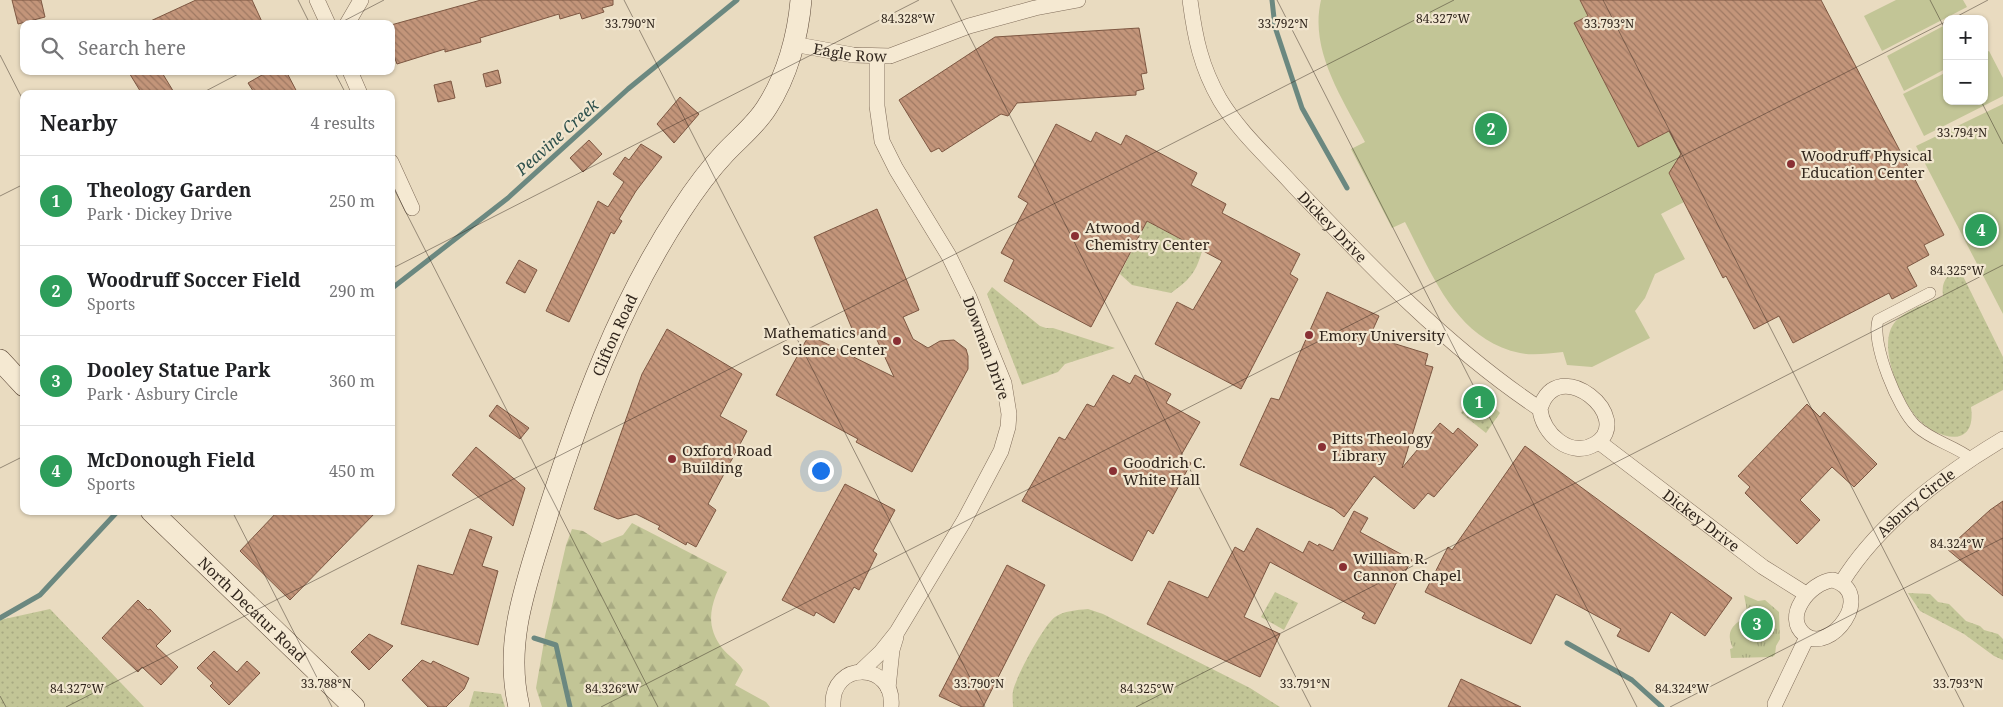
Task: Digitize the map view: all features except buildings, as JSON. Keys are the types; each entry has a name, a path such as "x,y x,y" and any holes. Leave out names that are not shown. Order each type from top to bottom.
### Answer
{"main road":[{"name":"Clifton Road","path":"520,707 515,688 513,664 521,601 563,466 592,384 638,285 658,248 695,189 724,154 767,108 788,63 801,0"},
{"path":"0,360 20,382"},
{"name":"North Decatur Road","path":"155,515 354,707"}],"street":[{"path":"317,0 326,20"},
{"path":"349,20 361,0"},
{"name":"Eagle Row","path":"793,44 853,55 890,56 969,26 1035,8 1078,0"},
{"name":"Dickey Drive","path":"1190,0 1195,41 1211,84 1232,118 1250,140 1330,223 1450,339 1483,368 1540,409"},
{"name":"Dowman Drive","path":"833,707 833,696 837,685 849,675 860,672 881,652 897,632 964,521 1001,451 1008,428 1009,414 1004,383 969,297 949,256 896,170 882,141 877,106 878,56"},
{"path":"352,75 358,90"},
{"path":"395,171 412,208"},
{"path":"1930,292 1878,320 1876,328 1882,360 1898,400 1914,425 1927,435 1960,450 1972,459"},
{"path":"1564,386 1579,389 1595,400 1606,416 1605,434 1599,442 1584,448 1567,446 1547,429 1540,415 1540,409 1546,394 1556,388 1564,386"},
{"name":"Asbury Circle","path":"1842,582 1854,563 1908,507 1972,459 2003,439"},
{"name":"Dickey Drive","path":"1599,442 1763,567 1806,594"},
{"path":"1824,580 1842,582 1849,590 1852,600 1850,611 1845,620 1833,633 1825,637 1817,639 1806,637 1800,630 1797,622 1798,610 1806,594 1824,580"},
{"name":"Dowman Drive","path":"891,707 888,688 892,650 897,632"},
{"path":"1774,705 1806,637"},
{"path":"860,672 876,676 888,688"}],"green space":[{"path":"1321,0 1580,0 1588,16 1574,23 1638,147 1669,131 1681,154 1669,174 1684,202 1661,214 1685,259 1655,274 1645,298 1635,311 1650,338 1592,367 1567,365 1563,352 1525,354 1498,346 1479,334 1463,320 1436,283 1405,222 1392,228 1351,149 1365,142 1338,92 1324,56 1320,38"},
{"path":"1896,0 1963,0 1967,7 1952,15 1943,15 1943,19 1882,51 1864,16"},
{"path":"1943,26 1943,70 1904,91 1887,56"},
{"path":"1988,51 2003,78 2003,96 1988,104 1988,60"},
{"path":"1943,74 1943,105 1985,105 1924,136 1903,94"},
{"path":"2003,104 2003,314 1916,146"},
{"path":"1147,221 1202,251 1191,275 1171,293 1132,285 1120,274"},
{"path":"1959,268 2003,357 2003,390 1971,407 1971,420 1968,429 1963,435 1955,437 1937,433 1919,420 1912,411 1892,370 1888,341 1891,329 1898,319 1914,309 1943,296 1944,282 1951,273"},
{"path":"992,287 1040,326 1053,328 1115,348 1065,364 1058,372 1022,385 987,294"},
{"path":"1478,391 1500,413 1486,433 1461,413"},
{"path":"632,523 727,572 714,601 711,619 712,629 722,648 743,670 735,685 766,702 770,707 542,707 536,688 545,636 566,545 572,529 583,531 602,543 623,535"},
{"path":"1275,592 1298,603 1284,630 1261,617"},
{"path":"1908,593 1930,594 1938,602 1949,604 1966,621 1980,626 1984,630 1998,634 2003,639 2003,660 1994,656 1964,634 1920,611"},
{"path":"1744,595 1758,601 1765,600 1779,612 1780,639 1776,646 1775,655 1772,657 1731,658 1730,649 1733,648 1730,633 1738,622 1748,616"},
{"path":"50,609 144,707 0,707 0,620"},
{"path":"1088,609 1103,614 1250,688 1280,707 1013,707 1015,684 1037,641 1050,622 1062,613"},
{"path":"474,691 501,694 505,707 469,707"}],"waterway":[{"name":"Peavine Creek","path":"395,286 508,198 628,89 737,0"},
{"path":"1272,0 1275,27 1302,108 1347,188"},
{"name":"Peavine Creek","path":"0,618 40,595 114,515"},
{"path":"534,638 556,645 570,707"},
{"path":"1567,643 1632,680 1662,707"}],"place":[{"name":"Woodruff Soccer Field","path":"1491,129"},
{"name":"Woodruff Physical Education Center","path":"1791,164"},
{"name":"McDonough Field","path":"1981,230"},
{"name":"Atwood Chemistry Center","path":"1075,236"},
{"name":"Emory University","path":"1309,335"},
{"name":"Mathematics and Science Center","path":"897,341"},
{"name":"Theology Garden","path":"1479,402"},
{"name":"Pitts Theology Library","path":"1322,447"},
{"name":"Oxford Road Building","path":"672,459"},
{"name":"Goodrich C. White Hall","path":"1113,471"},
{"name":"William R. Cannon Chapel","path":"1343,567"},
{"name":"Dooley Statue Park","path":"1757,624"}]}
